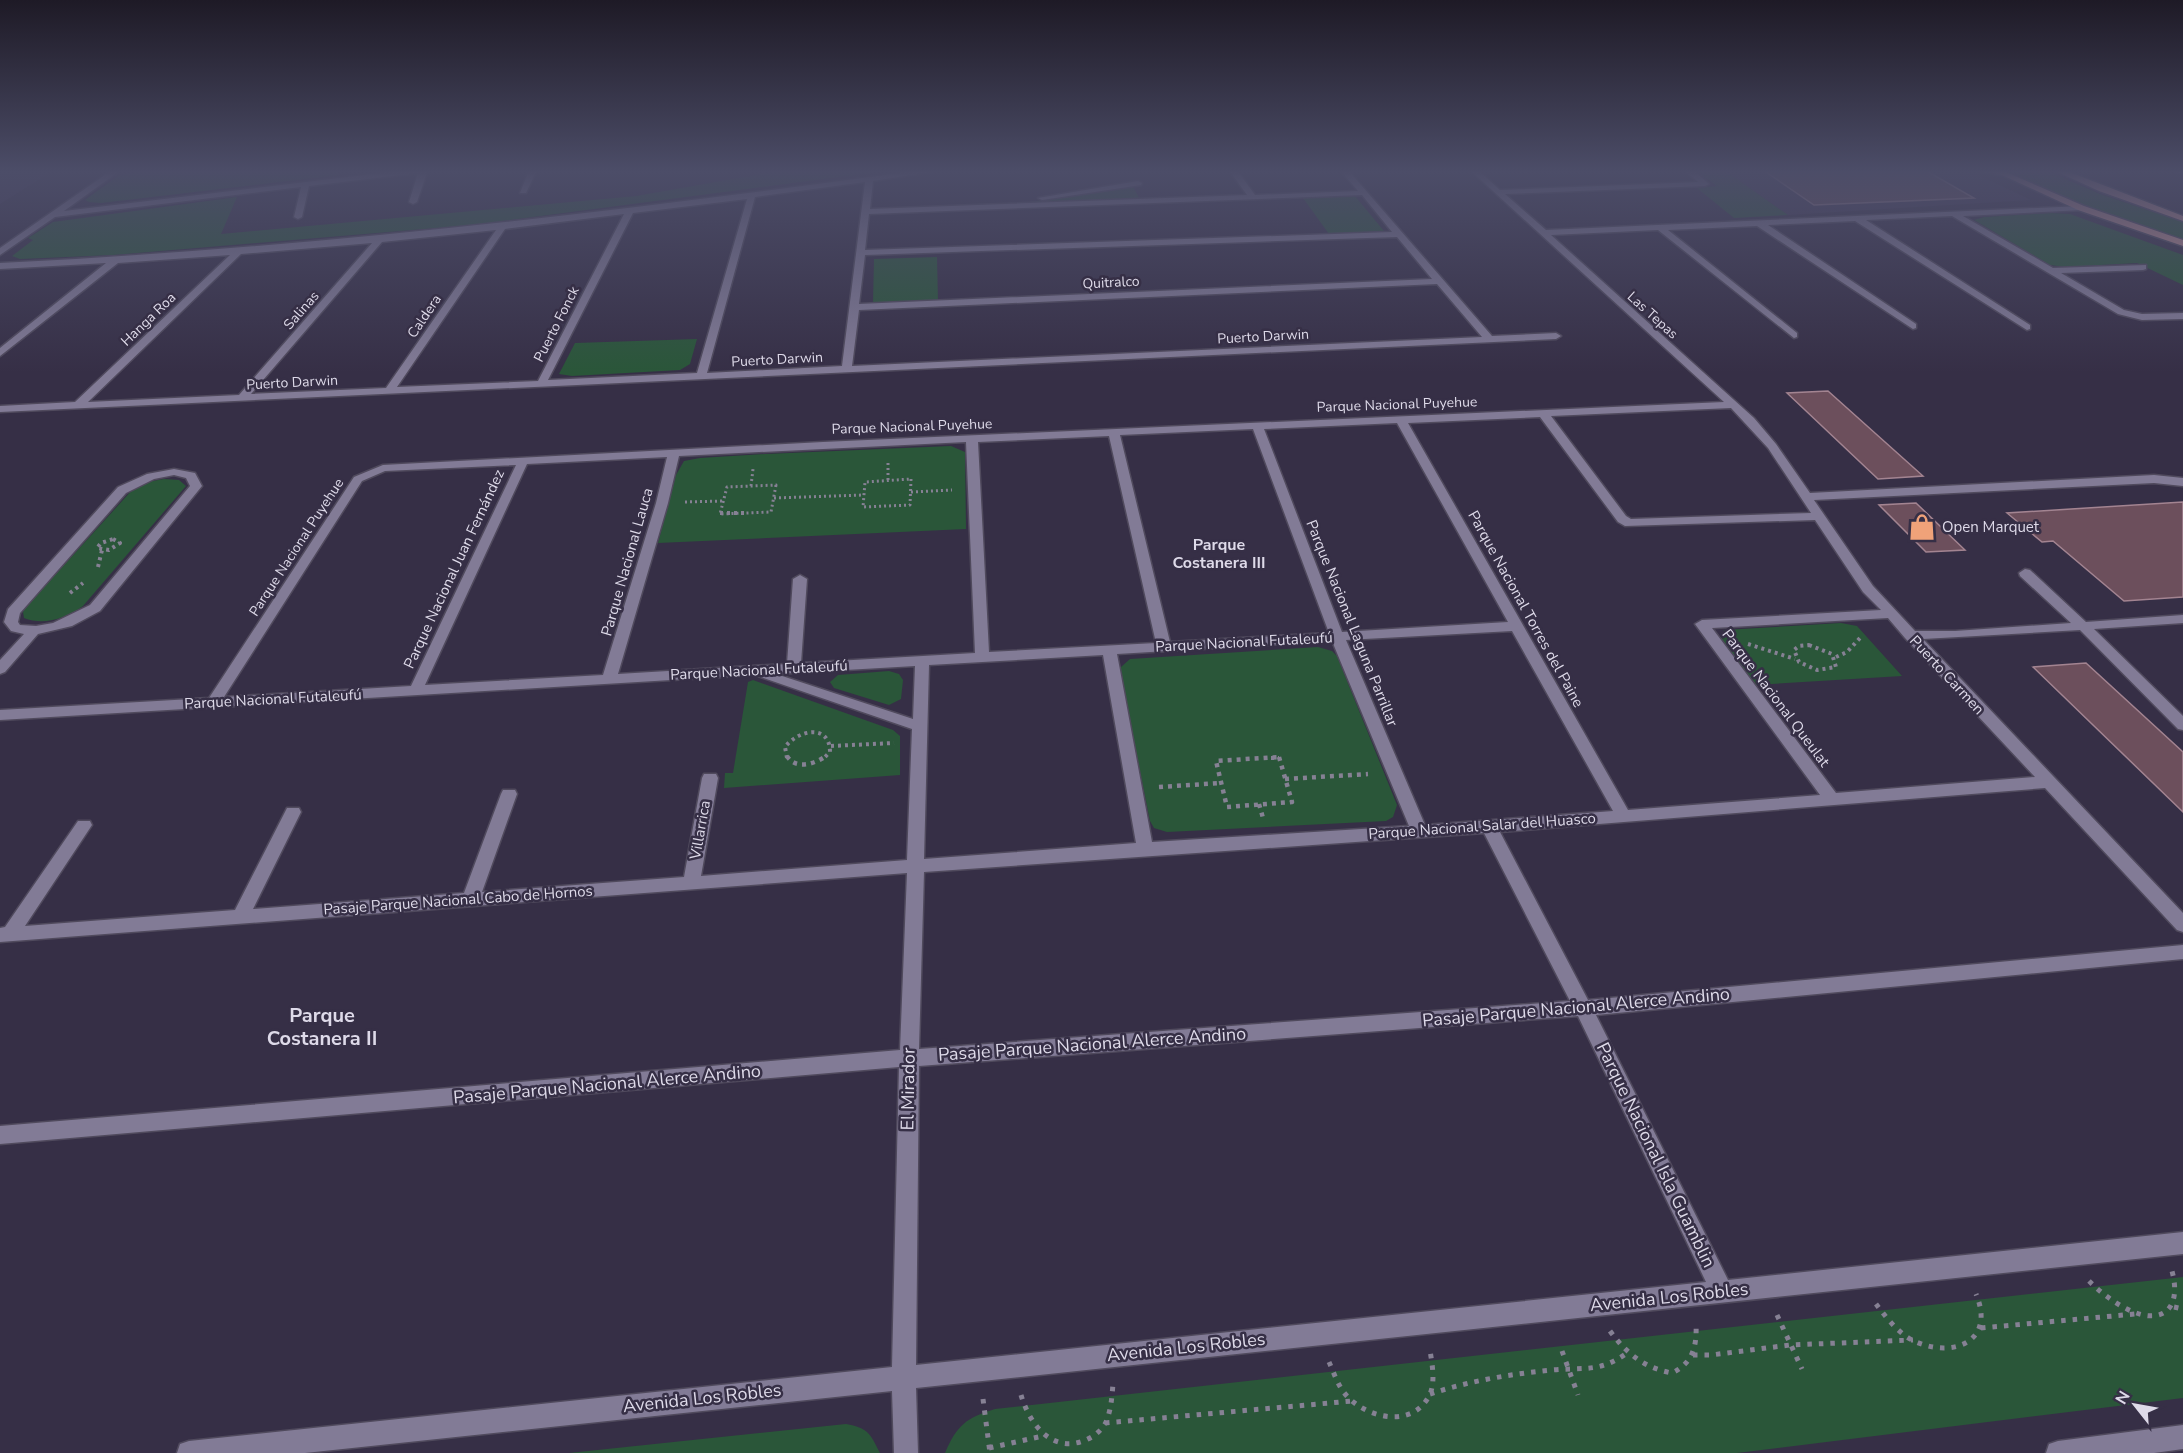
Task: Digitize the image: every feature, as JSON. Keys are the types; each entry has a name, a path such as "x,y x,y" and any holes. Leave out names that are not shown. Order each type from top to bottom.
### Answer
{"main road":[{"path":"2168,238 2183,243"}],"street":[{"path":"0,252 20,238"},
{"path":"0,266 114,261 393,238"},
{"name":"Caldera","path":"389,391 494,238"},
{"name":"Puerto Fonck","path":"541,384 615,238"},
{"path":"701,376 740,238"},
{"path":"847,369 862,238"},
{"path":"861,253 1291,238"},
{"path":"1402,238 1489,339"},
{"name":"Las Tepas","path":"1548,238 1690,368 1735,405"},
{"path":"1673,238 1794,335"},
{"path":"1781,238 1913,326"},
{"path":"1887,238 2027,327"},
{"path":"1994,238 2131,316 2183,316"},
{"name":"Salinas","path":"242,398 380,239"},
{"name":"Hanga Roa","path":"78,405 238,252"},
{"path":"0,353 114,261"},
{"path":"2050,271 2143,267"},
{"name":"Quitralco","path":"856,307 1439,281"},
{"name":"Puerto Darwin","path":"0,409 1556,336"},
{"name":"Parque Nacional Puyehue","path":"213,703 358,479 373,472 395,467 1257,424 1735,405"},
{"name":"Puerto Carmen","path":"1735,405 1772,446 1846,558 1890,614 2183,925"},
{"path":"1544,414 1623,519 1629,523 1818,516"},
{"name":"Parque Nacional Torres del Paine","path":"1400,419 1623,816"},
{"name":"Parque Nacional Laguna Parrillar","path":"1257,424 1337,636 1420,832"},
{"path":"1114,432 1164,646"},
{"path":"972,440 982,657"},
{"name":"Parque Nacional Lauca","path":"609,679 662,503 674,453"},
{"name":"Parque Nacional Juan Fernández","path":"416,690 523,460"},
{"path":"0,669 33,632 65,624 84,616 95,608 196,486 191,475 174,472 151,476 122,490 13,612 11,622 16,628 33,632"},
{"path":"1806,497 2154,479 2183,482"},
{"path":"2025,573 2083,626 2183,725"},
{"path":"794,668 800,579"},
{"name":"Parque Nacional Queulat","path":"1831,798 1702,624 1890,614"},
{"path":"1910,636 2183,620"},
{"name":"Parque Nacional Futaleufú","path":"0,715 1517,626"},
{"path":"1109,650 1145,849"},
{"name":"El Mirador","path":"906,1453 904,1376 909,1058 922,661"},
{"path":"752,671 919,734"},
{"name":"Villarrica","path":"691,883 710,778"},
{"name":"Parque Nacional Salar del Huasco","path":"915,866 1489,827 2048,782"},
{"path":"471,899 509,794"},
{"path":"240,917 293,812"},
{"path":"5,934 84,825"},
{"name":"Parque Nacional Isla Guamblin","path":"1489,827 1583,1008 1722,1291"},
{"name":"Pasaje Parque Nacional Cabo de Hornos","path":"5,934 915,866"},
{"name":"Pasaje Parque Nacional Alerce Andino","path":"0,1136 909,1058 1583,1008 2183,952"},
{"name":"Avenida Los Robles","path":"189,1453 2172,1244"},
{"path":"2058,1453 2183,1437"}],"path":[{"path":"911,479 911,492 910,505 863,507 865,482 911,479"},
{"path":"776,485 774,498 771,512 720,514 727,488 776,485"},
{"path":"911,492 975,488"},
{"path":"774,498 864,495"},
{"path":"662,503 724,501"},
{"path":"111,539 119,540 113,548 102,550 97,548 101,543 111,539"},
{"path":"96,572 102,550"},
{"path":"69,594 87,580"},
{"path":"1835,657 1847,652 1867,630"},
{"path":"1799,646 1814,646 1825,649 1835,657 1836,667 1820,671 1799,662 1794,656 1794,650 1799,646"},
{"path":"819,733 830,741 831,747 825,758 809,764 793,762 785,753 789,742 803,734 819,733"},
{"path":"831,747 919,734"},
{"path":"1279,757 1285,779 1292,802 1227,807 1216,761 1279,757"},
{"path":"1285,779 1395,773"},
{"path":"1134,788 1221,783"},
{"path":"1980,1328 2136,1313 2160,1315 2174,1307 2179,1297 2172,1244"},
{"path":"2062,1256 2105,1295 2136,1313"},
{"path":"1856,1278 1893,1324 1913,1340 1926,1345 1962,1345 1977,1335 1982,1325 1981,1305 1965,1266"},
{"path":"1765,1287 1802,1369"},
{"path":"1593,1305 1627,1353 1652,1368 1672,1373 1688,1363 1698,1340 1692,1295"},
{"path":"2174,1307 2183,1309"},
{"path":"1319,1333 1325,1354 1346,1396 1369,1412 1398,1417 1410,1414 1422,1406 1430,1394 1432,1366 1425,1323"},
{"path":"1693,1355 1711,1356 1791,1345 1913,1340"},
{"path":"1562,1352 1578,1395"},
{"path":"1430,1394 1460,1384 1552,1370 1598,1368 1612,1364 1627,1353"},
{"path":"1013,1365 1029,1419 1044,1436 1062,1445 1072,1444 1093,1436 1105,1423 1112,1402 1114,1355"},
{"path":"980,1369 990,1451 1044,1436"},
{"path":"1105,1423 1352,1401"}],"green space":[{"path":"28,238 319,238 113,255 20,259 12,256 33,240"},
{"path":"2004,238 2136,238 2183,255 2183,285 2137,263 2065,267 2050,265"},
{"path":"937,257 938,301 873,303 874,259"},
{"path":"697,339 690,364 680,370 572,376 559,374 575,343"},
{"path":"951,446 965,452 966,529 658,543 676,475 684,461 766,454"},
{"path":"164,479 179,480 186,486 83,606 55,620 39,621 24,618 23,612 26,607 133,489 147,482"},
{"path":"1841,623 1857,626 1902,676 1754,685 1720,638 1724,630"},
{"path":"1318,647 1332,651 1337,656 1397,805 1393,817 1386,821 1167,832 1154,828 1150,821 1120,672 1121,667 1130,659"},
{"path":"889,671 899,674 903,680 901,699 889,705 834,688 830,682 838,675"},
{"path":"753,680 893,730 900,736 900,775 724,788 725,773 733,773 748,682"},
{"path":"2183,1277 2183,1398 1737,1453 945,1453 958,1429 970,1419 995,1409"},
{"path":"846,1424 859,1427 868,1433 880,1453 569,1453"}],"building":[{"path":"1828,391 1923,476 1878,479 1787,393"},
{"path":"2183,502 2183,597 2124,601 2053,541 2042,542 2007,513"},
{"name":"Open Marquet","path":"1916,503 1965,550 1926,552 1879,505"},
{"path":"2086,663 2183,752 2183,812 2033,667"}],"place":[{"name":"Open Marquet","path":"1922,527"}],"district":[{"name":"Parque Costanera III","path":"1219,553"},
{"name":"Parque Costanera II","path":"322,1026"}]}
